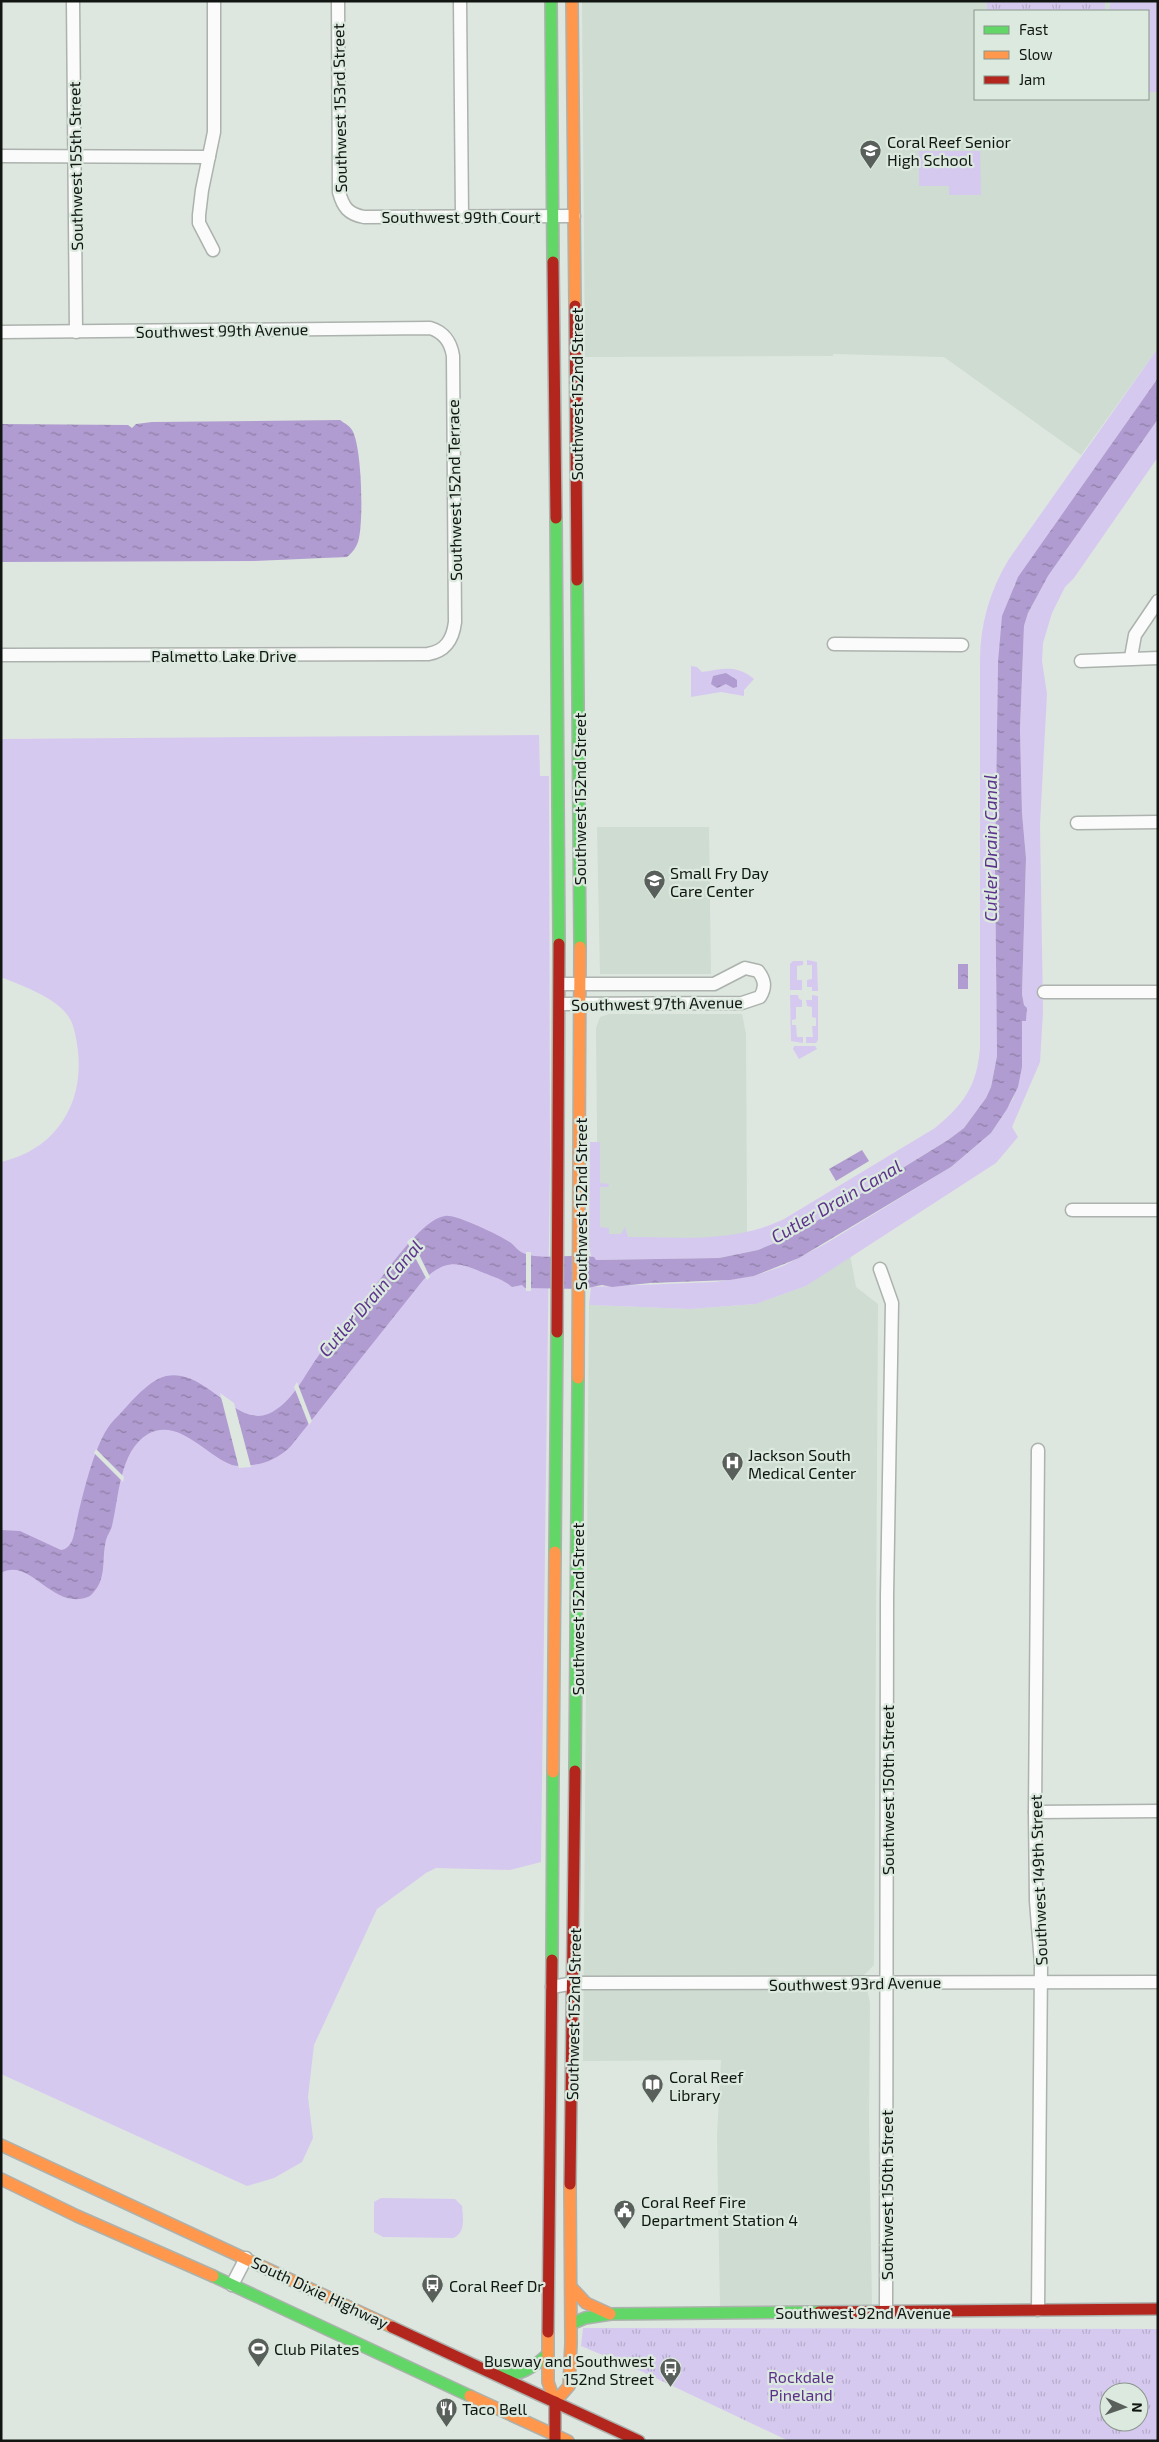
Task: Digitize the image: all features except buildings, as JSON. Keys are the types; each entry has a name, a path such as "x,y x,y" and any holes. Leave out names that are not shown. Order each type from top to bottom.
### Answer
{"main road":[{"name":"Southwest 152nd Street","path":"552,1 560,1004 548,2382 555,2402 555,2438"},
{"name":"Southwest 152nd Street","path":"555,2402 569,2386 571,2324 570,2173 574,1983 579,1289 581,984 572,1"},
{"name":"South Dixie Highway","path":"1,2145 639,2441"},
{"path":"550,2160 562,2171 570,2173"},
{"name":"South Dixie Highway","path":"1,2179 77,2216 232,2285 555,2438 568,2441"},
{"path":"571,2287 586,2304 611,2314"},
{"name":"Southwest 92nd Avenue","path":"571,2324 585,2318 611,2314 1158,2309"},
{"path":"496,2374 521,2374 536,2366 548,2354"}],"street":[{"name":"Southwest 155th Street","path":"73,1 76,332"},
{"path":"213,250 199,223 202,190 215,120 214,1"},
{"name":"Southwest 153rd Street","path":"338,1 339,192 343,205 349,212"},
{"path":"460,1 462,216"},
{"path":"1,156 209,157"},
{"name":"Southwest 99th Court","path":"349,212 364,217 574,216"},
{"name":"Southwest 99th Avenue","path":"1,332 430,328 442,334"},
{"name":"Southwest 152nd Terrace","path":"442,334 450,345 453,356 455,622 452,637 446,646"},
{"path":"1132,658 1135,635 1158,601"},
{"path":"834,644 962,644"},
{"name":"Palmetto Lake Drive","path":"1,655 428,654 446,646"},
{"path":"1081,661 1158,658"},
{"path":"1077,823 1158,822"},
{"name":"Southwest 97th Avenue","path":"560,984 714,984 746,968 758,971 764,980 760,997 742,1004 560,1004"},
{"path":"1044,992 1158,992"},
{"path":"1072,1210 1158,1210"},
{"name":"Southwest 150th Street","path":"880,1269 892,1303 887,1596 886,2312"},
{"name":"Southwest 149th Street","path":"1038,1450 1035,1812 1036,1901 1041,1983 1038,2310"},
{"path":"1035,1812 1158,1811"},
{"name":"Southwest 93rd Avenue","path":"552,1987 574,1983 1158,1982"},
{"path":"232,2285 246,2258"}],"shaded area":[{"name":"Coral Reef Senior High School","path":"582,1 1158,1 1158,348 1081,455 944,357 833,354 833,356 585,357"},
{"name":"Small Fry Day Care Center","path":"597,827 709,827 711,974 600,974"},
{"path":"609,1014 742,1014 746,1034 747,1233 706,1241 598,1237 596,1028 600,1017"},
{"name":"Jackson South Medical Center","path":"850,1255 856,1287 878,1304 874,1965 864,1975 870,2003 869,2123 872,2306 720,2308 717,2136 721,2060 583,2061 589,1305 690,1309 756,1304 806,1286"}],"green space":[{"path":"987,1 1105,1 1105,10 987,10"},
{"path":"1111,1 1158,1 1158,92 1149,92 1149,10 1109,10"},
{"path":"919,151 980,151 981,195 949,195 949,186 919,186"},
{"path":"1158,348 1158,378 1014,585 998,662 995,875 997,1056 991,1087 986,1098 964,1128 948,1140 794,1235 758,1250 719,1258 596,1260 591,1256 589,1247 590,1142 600,1142 600,1183 609,1184 608,1187 600,1187 600,1227 609,1228 609,1234 621,1234 625,1227 628,1237 688,1238 727,1235 765,1227 784,1219 935,1128 954,1111 967,1093 976,1073 980,1048 980,647 987,608 996,583 1009,559"},
{"path":"1158,419 1158,457 1074,578 1065,587 1052,613 1043,643 1042,661 1047,694 1040,824 1043,1012 1040,1062 1012,1127 1018,1137 996,1163 806,1286 756,1304 690,1309 589,1305 591,1287 715,1282 754,1276 783,1266 825,1244 951,1167 991,1133 1013,1099 1022,1067 1022,1021 1026,1020 1027,1009 1024,1005 1022,994 1026,858 1022,813 1020,729 1024,626 1028,613 1048,576"},
{"path":"691,666 697,667 702,672 735,669 754,679 744,690 744,696 721,692 691,697"},
{"path":"539,735 540,776 549,776 550,1162 541,1862 510,1870 436,1868 426,1873 377,1909 314,2045 308,2097 313,2138 302,2162 274,2178 247,2186 1,2074 1,1162 20,1156 37,1147 51,1136 71,1107 79,1071 76,1036 66,1013 59,1006 40,994 1,977 1,739"},
{"path":"807,960 817,962 818,991 812,991 812,987 807,987 807,980 812,979 812,965 807,965"},
{"path":"793,961 803,961 803,965 797,966 797,980 802,980 802,990 790,990 790,964"},
{"path":"790,995 798,995 799,999 802,1000 802,1007 796,1007 796,1019 792,1020 792,1025 796,1025 797,1037 803,1037 803,1043 791,1041"},
{"path":"812,995 818,996 818,1040 816,1043 806,1043 806,1037 813,1037 812,1026 816,1026 816,1018 812,1017 812,1007 807,1006 806,1000 812,1000"},
{"path":"794,1046 815,1046 817,1049 799,1059 793,1049"},
{"path":"381,2198 455,2199 462,2206 462,2229 453,2238 383,2237 374,2232 374,2202"},
{"name":"Rockdale Pineland","path":"583,2328 1158,2329 1158,2441 789,2441 643,2372 581,2346"}],"water":[{"name":"Cutler Drain Canal","path":"1158,378 1158,419 1048,576 1028,613 1024,626 1020,729 1022,813 1026,858 1022,994 1024,1005 1027,1008 1026,1021 1022,1021 1022,1067 1018,1087 1007,1109 991,1133 951,1167 799,1258 754,1276 730,1280 650,1283 612,1287 602,1285 583,1289 525,1288 522,1285 512,1287 506,1282 467,1266 453,1264 439,1268 424,1279 291,1446 276,1457 259,1464 232,1465 192,1440 171,1430 159,1430 148,1434 138,1442 131,1452 122,1476 112,1526 106,1540 102,1577 96,1590 90,1596 77,1599 65,1597 53,1592 33,1577 22,1572 12,1570 1,1573 1,1530 20,1531 61,1550 69,1546 73,1538 96,1451 114,1420 146,1387 158,1379 174,1375 188,1378 202,1385 242,1412 255,1416 268,1414 277,1409 291,1396 325,1347 366,1298 395,1259 426,1226 436,1219 445,1216 459,1218 498,1236 511,1243 521,1252 530,1255 548,1257 586,1256 594,1257 596,1260 719,1258 758,1250 794,1235 948,1140 964,1128 986,1098 991,1087 997,1056 995,868 998,662 1002,616 1018,577"},
{"path":"340,420 351,428 355,438 361,485 360,533 356,546 347,557 254,561 1,562 1,424 128,425 132,428 136,424 152,422"},
{"path":"726,673 737,680 737,687 733,688 726,684 717,688 711,684 713,676"},
{"path":"958,964 968,964 968,989 958,989"},
{"path":"862,1150 869,1161 836,1181 829,1169"}],"pier":[{"path":"411,1238 430,1277 427,1280 407,1242"},
{"path":"526,1252 531,1252 531,1291 526,1291"},
{"path":"297,1382 312,1421 309,1425 294,1387"},
{"path":"220,1393 234,1403 251,1467 239,1468"},
{"path":"96,1449 124,1477 123,1482 94,1453"}],"traffic: fast":[{"path":"551,1 553,262"},
{"path":"556,518 559,944"},
{"path":"577,580 580,947"},
{"path":"555,1552 557,1332"},
{"path":"575,1771 578,1378"},
{"path":"552,1960 553,1772"},
{"path":"213,2276 470,2396"},
{"path":"571,2324 585,2318 611,2314 819,2312"},
{"path":"499,2375 513,2374 526,2370 548,2354"}],"traffic: slow":[{"path":"572,1 575,306"},
{"path":"578,1378 580,947"},
{"path":"553,1772 555,1552"},
{"path":"1,2145 392,2327"},
{"path":"1,2179 77,2216 213,2276"},
{"path":"548,2332 548,2382 555,2402 569,2386 571,2343 570,2184"},
{"path":"571,2287 586,2303 610,2314"},
{"path":"470,2396 568,2441"}],"traffic: jam":[{"path":"553,262 556,518"},
{"path":"575,306 577,580"},
{"path":"557,1332 559,944"},
{"path":"570,2184 575,1771"},
{"path":"548,2332 552,1960"},
{"path":"819,2312 1158,2309"},
{"path":"392,2327 639,2441"},
{"path":"555,2402 555,2441"}],"place":[{"name":"Coral Reef Senior High School","path":"871,169"},
{"name":"Small Fry Day Care Center","path":"654,900"},
{"name":"Jackson South Medical Center","path":"732,1482"},
{"name":"Coral Reef Library","path":"653,2104"},
{"name":"Coral Reef Fire Department Station 4","path":"625,2229"},
{"name":"Coral Reef Dr","path":"433,2304"},
{"name":"Club Pilates","path":"258,2367"},
{"name":"Busway and Southwest 152nd Street","path":"670,2388"},
{"name":"Taco Bell","path":"446,2427"}]}
